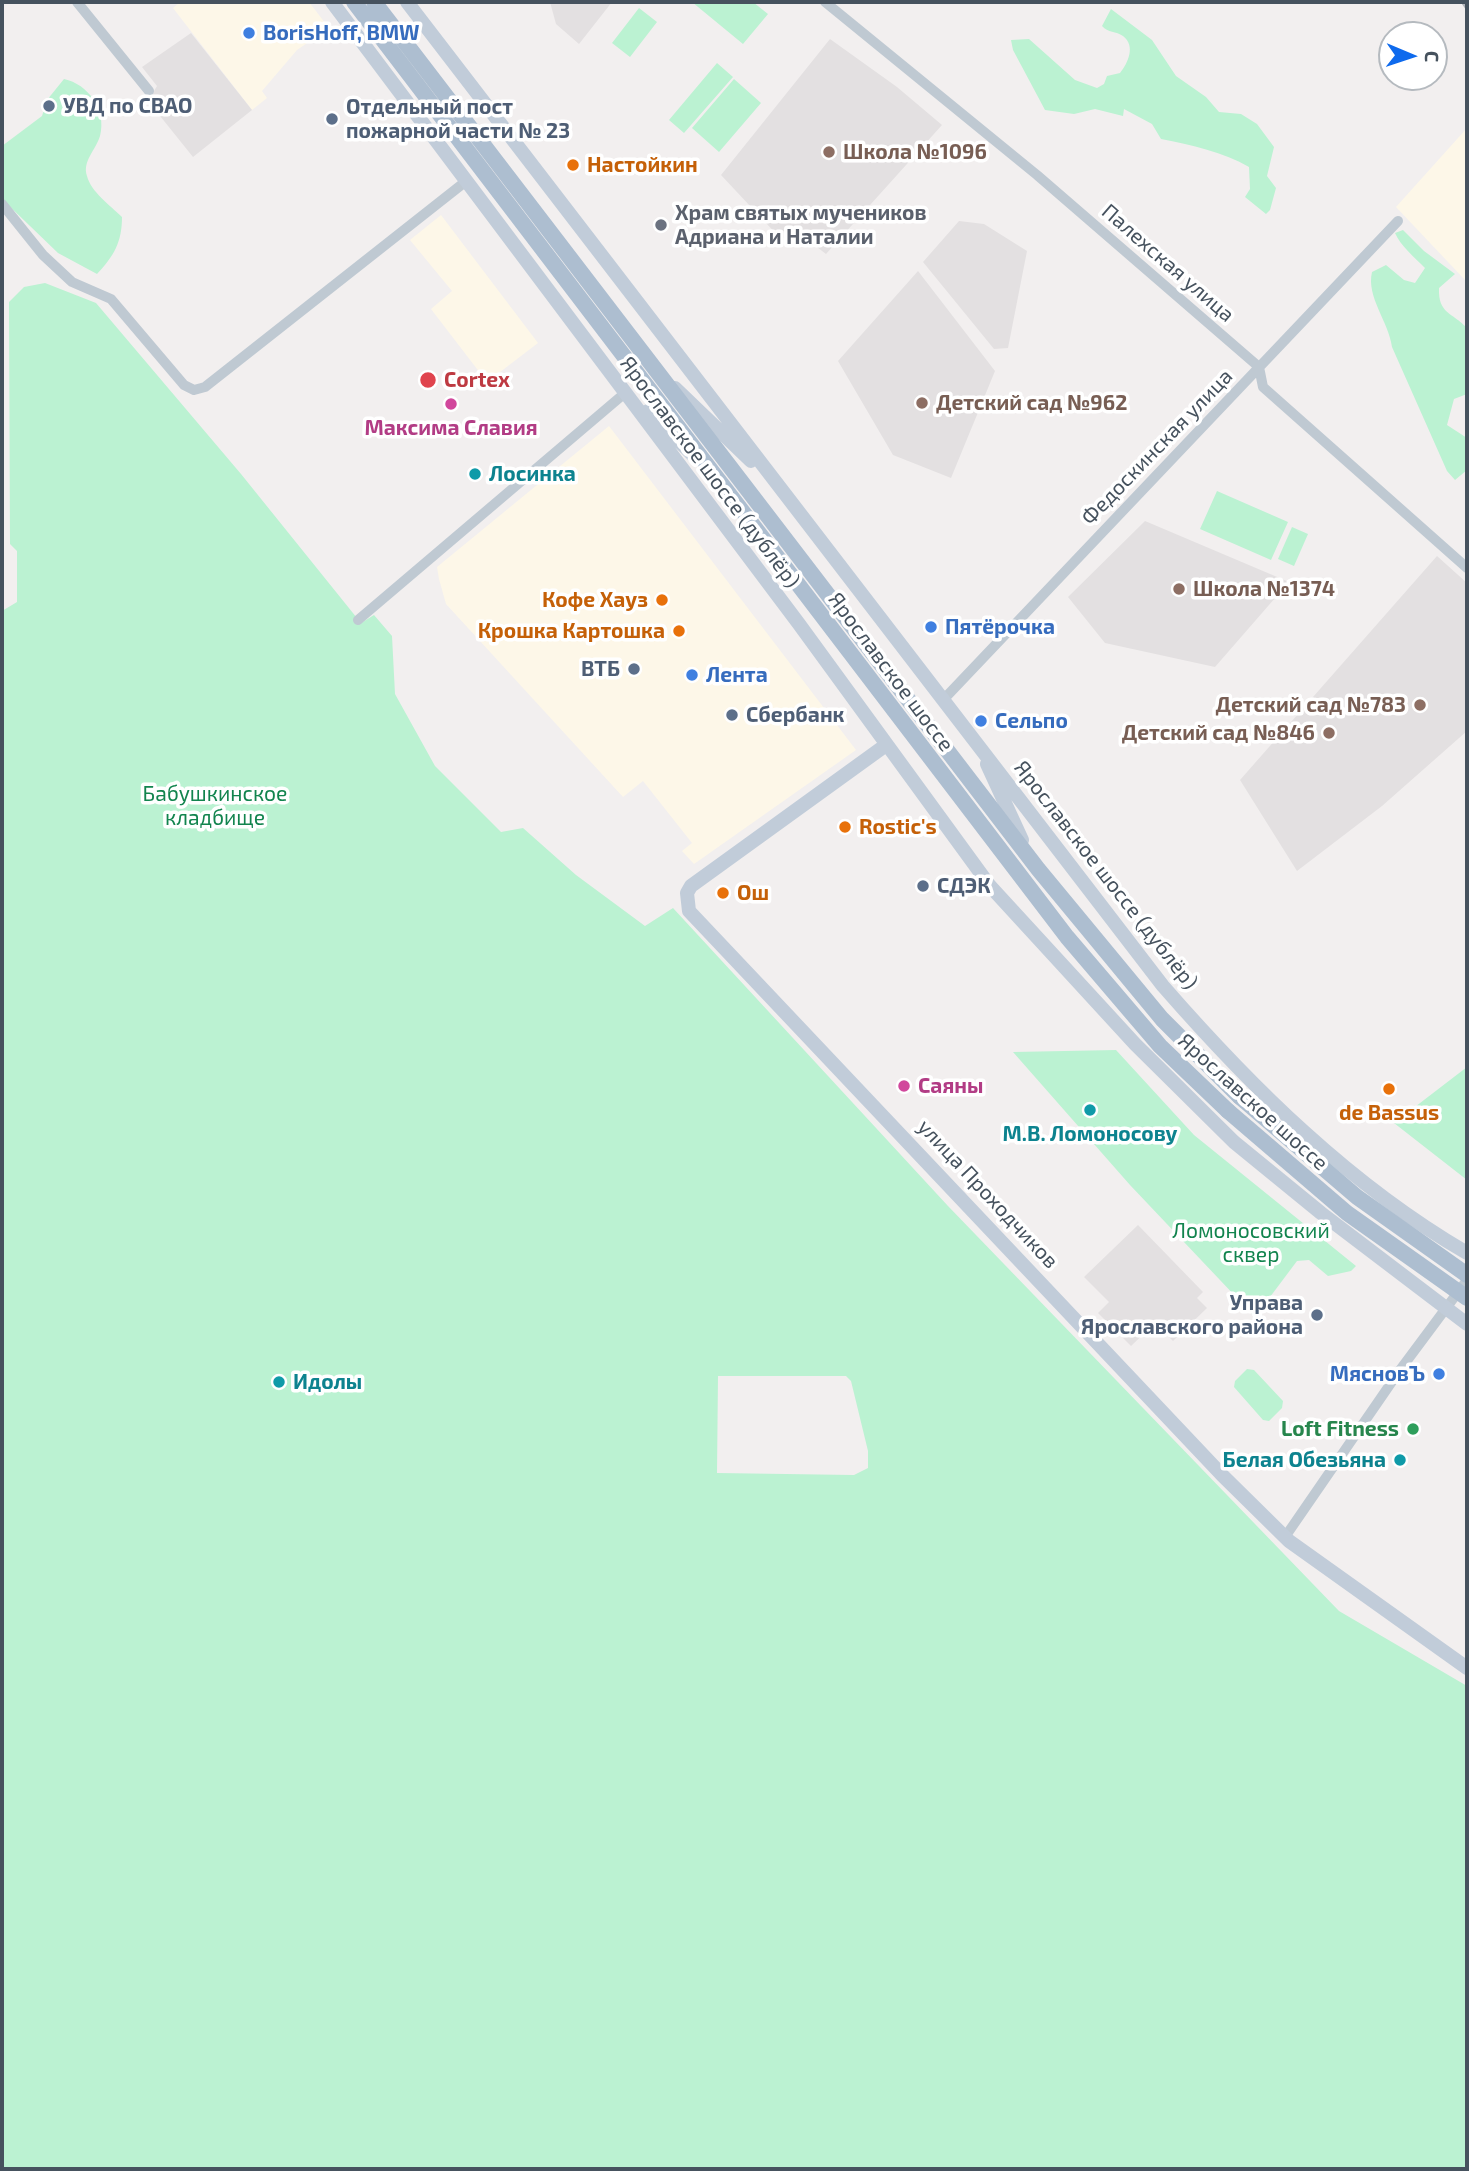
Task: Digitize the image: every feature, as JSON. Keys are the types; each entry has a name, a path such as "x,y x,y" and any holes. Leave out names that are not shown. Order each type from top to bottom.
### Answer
{"main road":[{"name":"Ярославское шоссе","path":"354,2 1067,937 1160,1046 1228,1111 1455,1301"},
{"name":"Ярославское шоссе","path":"374,2 1038,869 1162,1019 1276,1130 1357,1197 1467,1275"}],"street":[{"path":"77,2 149,91"},
{"name":"Ярославское шоссе (дублёр)","path":"332,2 990,886 1135,1044 1234,1142 1396,1272 1455,1301 1467,1324"},
{"path":"343,2 356,33"},
{"name":"Ярославское шоссе (дублёр)","path":"407,2 1163,986 1209,1040 1252,1084 1340,1164 1426,1229 1467,1253"},
{"name":"Палехская улица","path":"825,2 1037,176 1259,367 1263,387 1467,568"},
{"path":"2,204 43,255 72,282 111,299 184,385 194,390 205,387 465,182"},
{"name":"Федоскинская улица","path":"944,699 1398,221"},
{"path":"653,366 779,485"},
{"path":"608,370 715,476"},
{"path":"358,620 625,393"},
{"name":"улица Проходчиков","path":"886,745 691,886 687,893 689,911 1222,1475 1285,1537 1467,1668"},
{"path":"979,746 1014,825 1038,869"},
{"path":"1396,1272 1416,1273 1432,1265 1434,1246 1426,1229"},
{"path":"1285,1537 1455,1301 1467,1280"},
{"path":"1455,1301 1467,1289"}],"shaded area":[{"path":"180,2 309,2 329,28 297,50 262,91 267,98 252,110 173,8"},
{"path":"550,2 612,2 579,44 556,24"},
{"path":"191,33 252,110 193,157 148,101 157,86 142,67"},
{"name":"Школа №1096","path":"830,39 897,87 942,125 826,254 804,237 780,238 721,175"},
{"path":"1467,128 1467,280 1466,281 1396,207"},
{"path":"441,215 538,343 487,382 431,309 452,291 410,240"},
{"name":"Детский сад №962","path":"959,221 984,224 1027,251 1008,348 994,349 923,262"},
{"name":"Детский сад №962","path":"918,271 995,371 951,478 893,455 838,361"},
{"path":"609,426 856,750 694,864 682,851 692,843 643,781 623,797 446,604 439,579 437,567"},
{"name":"Школа №1374","path":"1145,521 1289,582 1215,667 1105,643 1068,597"},
{"path":"1437,556 1467,583 1467,731 1382,806 1297,871 1240,780"},
{"path":"1138,1225 1203,1292 1197,1298 1207,1308 1173,1341 1155,1323 1131,1346 1098,1313 1109,1302 1084,1277"}],"green space":[{"path":"692,2 753,2 768,14 743,44"},
{"path":"639,8 657,22 630,57 612,43"},
{"path":"1111,9 1152,40 1176,76 1206,97 1219,112 1241,114 1257,124 1274,147 1267,176 1276,188 1270,210 1266,214 1245,197 1250,189 1249,167 1229,157 1161,139 1152,124 1124,109 1123,116 1095,109 1074,114 1045,110 1013,50 1011,40 1029,39 1075,80 1097,88 1104,84 1107,76 1120,73 1129,55 1127,40 1102,26"},
{"path":"717,63 733,77 684,133 669,120"},
{"path":"64,79 81,86 98,108 101,117 100,136 86,165 87,176 97,193 122,217 116,248 97,274 58,253 2,199 2,146 42,116 47,100"},
{"path":"734,79 761,103 719,152 692,128"},
{"path":"1403,230 1424,251 1455,274 1439,288 1439,297 1443,308 1467,328 1467,394 1454,399 1447,425 1467,438 1467,470 1455,480 1447,471 1392,347 1372,291 1372,272 1386,265 1404,280 1415,283 1425,268 1397,238 1395,233"},
{"name":"Бабушкинское кладбище","path":"45,283 96,303 241,474 361,623 374,615 392,636 395,694 435,766 501,832 523,828 576,875 645,926 673,908 948,1206 1339,1611 1467,1686 1467,2169 2,2169 2,611 17,602 17,551 10,544 9,302 24,287","holes":["718,1376 846,1376 851,1381 868,1451 868,1468 854,1475 717,1473"]},
{"path":"1217,491 1288,522 1271,560 1200,529"},
{"path":"1292,527 1308,534 1294,566 1278,559"},
{"name":"Ломоносовский сквер","path":"1116,1050 1194,1135 1356,1266 1351,1271 1328,1276 1309,1260 1297,1261 1255,1317 1130,1185 1013,1052"},
{"path":"1467,1067 1467,1180 1394,1123"},
{"path":"1247,1369 1254,1370 1283,1401 1282,1408 1269,1421 1263,1420 1234,1387 1235,1381"}],"railway":[{"path":"1462,2 1467,9"}],"place":[{"name":"BorisHoff, BMW","path":"249,33"},
{"name":"УВД по СВАО","path":"49,106"},
{"name":"Отдельный пост пожарной части № 23","path":"332,119"},
{"name":"Школа №1096","path":"829,152"},
{"name":"Настойкин","path":"573,165"},
{"name":"Храм святых мучеников Адриана и Наталии","path":"661,225"},
{"name":"Cortex","path":"428,380"},
{"name":"Детский сад №962","path":"922,403"},
{"name":"Максима Славия","path":"451,404"},
{"name":"Лосинка","path":"475,474"},
{"name":"Школа №1374","path":"1179,589"},
{"name":"Кофе Хауз","path":"662,600"},
{"name":"Пятёрочка","path":"931,627"},
{"name":"Крошка Картошка","path":"679,631"},
{"name":"ВТБ","path":"634,669"},
{"name":"Лента","path":"692,675"},
{"name":"Детский сад №783","path":"1420,705"},
{"name":"Сбербанк","path":"732,715"},
{"name":"Сельпо","path":"981,721"},
{"name":"Детский сад №846","path":"1329,733"},
{"name":"Rostic's","path":"845,827"},
{"name":"СДЭК","path":"923,886"},
{"name":"Ош","path":"723,893"},
{"name":"Саяны","path":"904,1086"},
{"name":"de Bassus","path":"1389,1089"},
{"name":"М.В. Ломоносову","path":"1090,1110"},
{"name":"Управа Ярославского района","path":"1317,1315"},
{"name":"МясновЪ","path":"1439,1374"},
{"name":"Идолы","path":"279,1382"},
{"name":"Loft Fitness","path":"1413,1429"},
{"name":"Белая Обезьяна","path":"1400,1460"}]}
